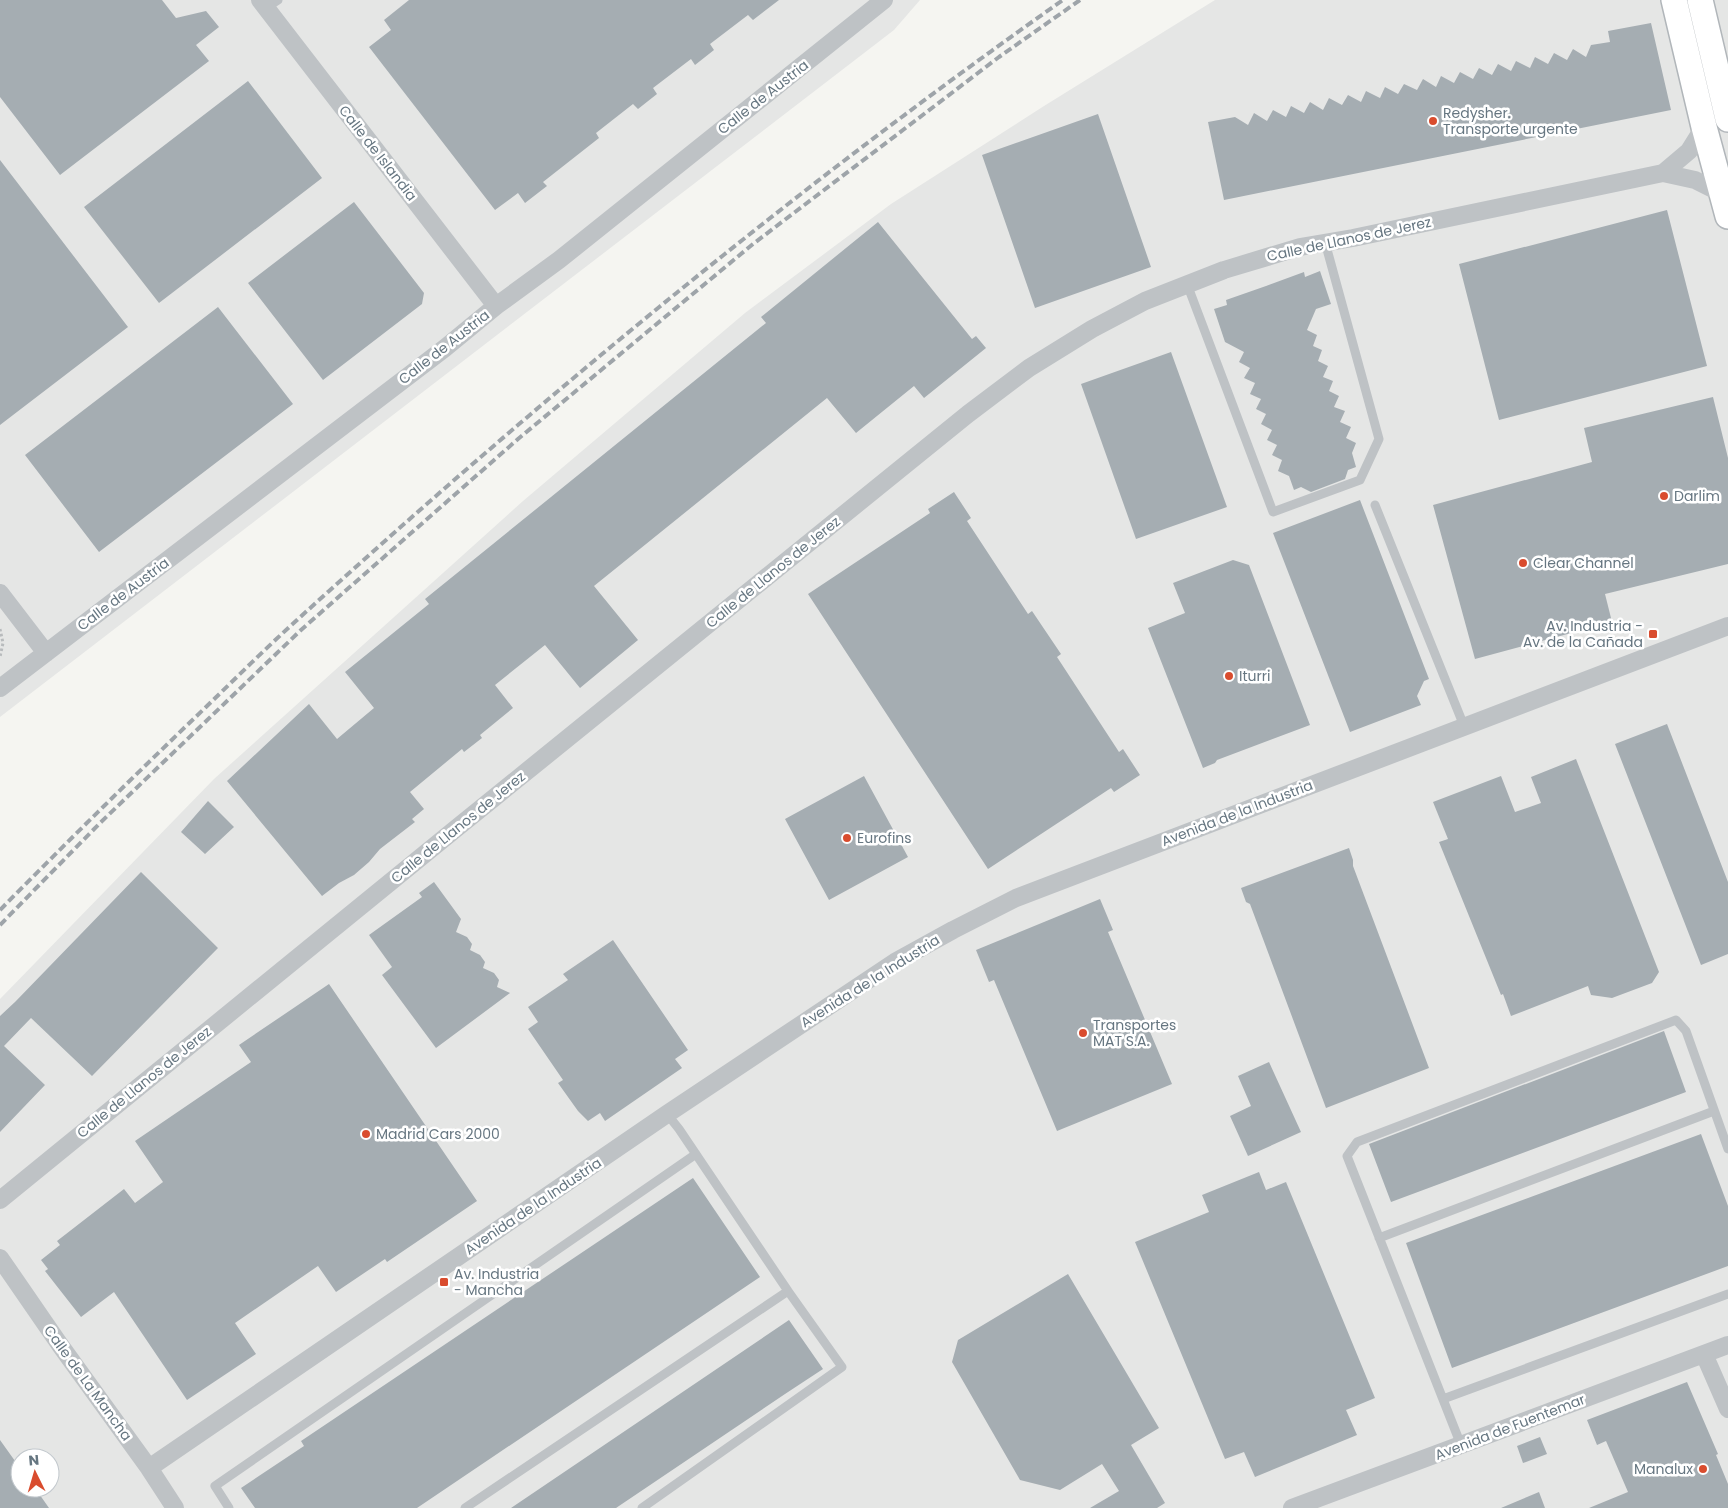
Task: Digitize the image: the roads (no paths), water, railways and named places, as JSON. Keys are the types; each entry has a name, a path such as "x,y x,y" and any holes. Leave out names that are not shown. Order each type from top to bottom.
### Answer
{"street":[{"name":"Calle de Austria","path":"0,688 445,348 496,306 559,260 884,0"},
{"path":"1674,0 1704,127 1728,216"},
{"path":"1700,0 1728,119"},
{"name":"Calle de Islandia","path":"268,3 496,306"},
{"name":"Calle de Llanos de Jerez","path":"1663,173 1689,151 1704,127"},
{"name":"Calle de Llanos de Jerez","path":"0,1200 452,831 968,414 1060,347 1145,301 1249,261 1300,247 1663,173 1695,180 1721,193"},
{"path":"0,593 46,653"},
{"name":"Avenida de la Industria","path":"149,1468 667,1114 895,962 953,930 1016,898 1728,626"},
{"name":"Calle de La Mancha","path":"0,1258 149,1468 175,1508"},
{"name":"Avenida de Fuentemar","path":"1292,1508 1728,1345"},
{"path":"1704,1354 1728,1409"}],"lane":[{"path":"1187,284 1274,512 1360,480 1378,439 1325,242"},
{"path":"1376,506 1464,726"},
{"path":"1461,1445 1346,1156 1358,1142 1676,1020 1686,1031 1728,1150"},
{"path":"1379,1238 1714,1111"},
{"path":"642,1508 842,1367 667,1114"},
{"path":"229,1508 215,1486 696,1154"},
{"path":"466,1508 788,1291"},
{"path":"1443,1399 1728,1294"}],"railway":[{"path":"0,910 128,782 274,641 481,456 670,298 766,221 963,72 1063,0"},
{"path":"0,925 100,823 301,630 518,439 753,244 999,57 1080,0"}],"place":[{"name":"Redysher. Transporte urgente","path":"1433,121"},
{"name":"Darlim","path":"1664,496"},
{"name":"Clear Channel","path":"1523,563"},
{"name":"Av. Industria - Av. de la Cañada","path":"1653,634"},
{"name":"Iturri","path":"1229,676"},
{"name":"Eurofins","path":"847,838"},
{"name":"Transportes MAT S.A.","path":"1083,1033"},
{"name":"Madrid Cars 2000","path":"366,1134"},
{"name":"Av. Industria - Mancha","path":"444,1282"},
{"name":"Manalux","path":"1703,1469"}]}
